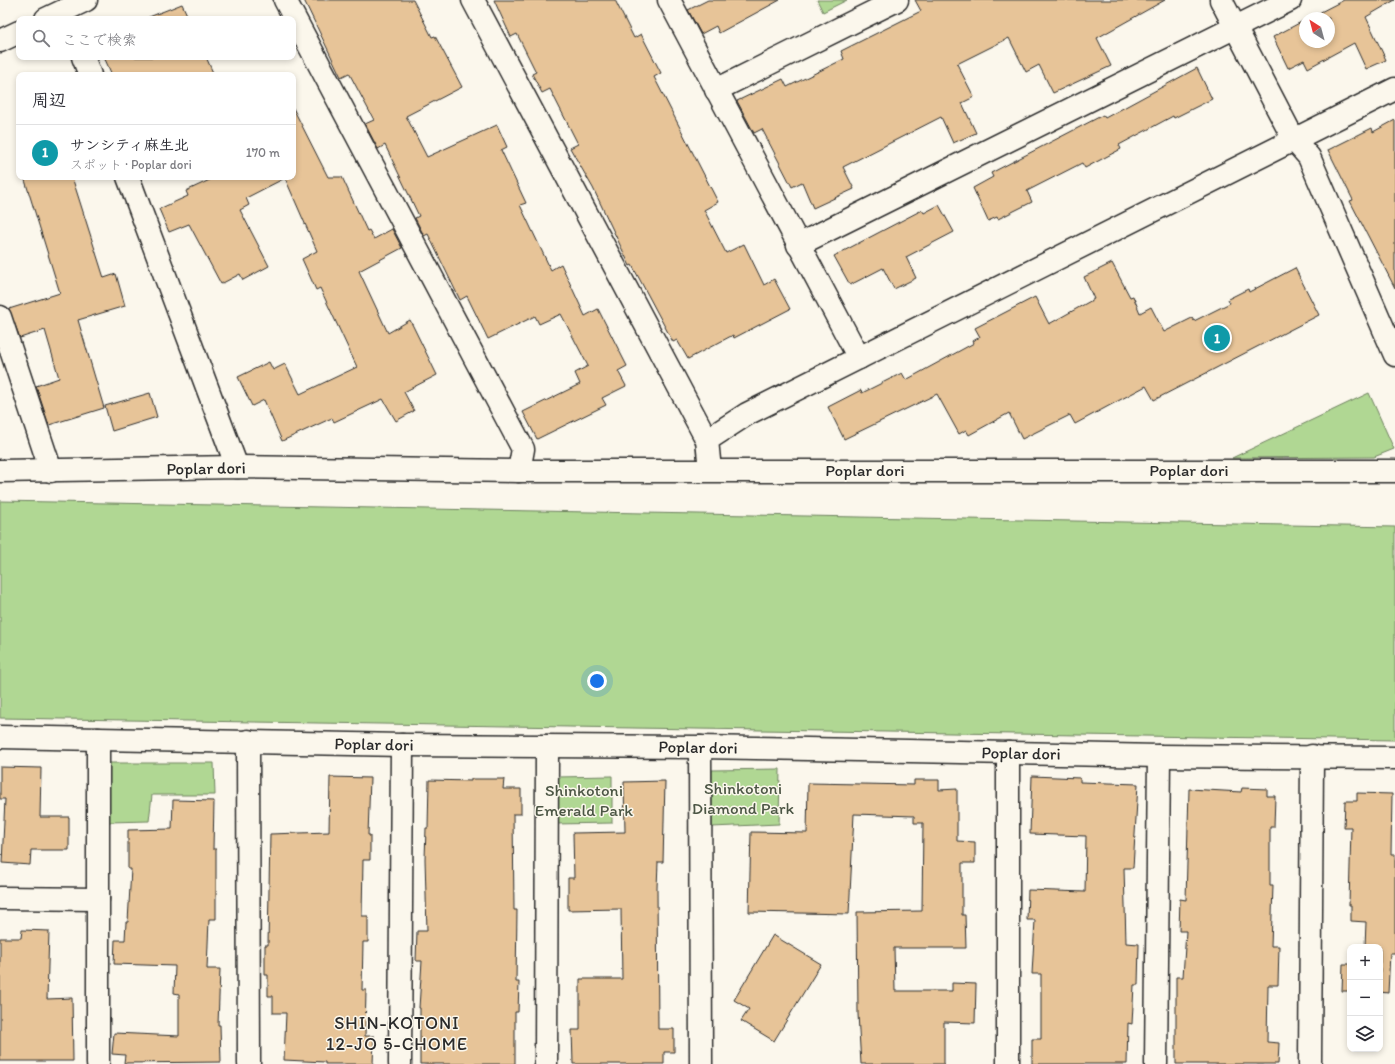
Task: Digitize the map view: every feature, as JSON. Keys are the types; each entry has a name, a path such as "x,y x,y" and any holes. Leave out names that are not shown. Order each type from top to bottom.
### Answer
{"street":[{"path":"60,12 86,0"},
{"path":"285,0 293,16"},
{"path":"473,0 707,440 710,470"},
{"path":"669,0 859,358"},
{"path":"716,90 896,0"},
{"path":"1221,0 1294,140 1309,157 1395,354"},
{"path":"798,245 1290,0"},
{"path":"296,21 523,449 519,471"},
{"path":"0,41 16,33"},
{"path":"84,60 89,72"},
{"path":"707,440 747,414 1395,89"},
{"path":"129,180 236,467"},
{"path":"0,317 51,471"},
{"name":"Poplar dori","path":"0,471 236,467 519,471 1395,471"},
{"name":"Poplar dori","path":"0,737 402,745 700,747 1159,756 1312,756 1395,758"},
{"path":"98,739 98,1064"},
{"path":"248,741 249,1064"},
{"path":"400,1064 402,745"},
{"path":"546,1064 547,746"},
{"path":"700,747 701,1064"},
{"path":"1008,753 1008,1064"},
{"path":"1156,1064 1159,756"},
{"path":"1310,1064 1312,756"},
{"path":"0,898 98,899"}],"green space":[{"path":"817,0 847,0 823,12"},
{"path":"1369,393 1394,449 1374,457 1232,458"},
{"path":"0,501 1395,527 1395,740 0,718"},
{"path":"109,763 214,763 215,795 152,795 149,821 109,822"},
{"name":"Shinkotoni Diamond Park","path":"780,769 779,824 712,827 712,770"},
{"name":"Shinkotoni Emerald Park","path":"612,776 612,823 555,824 556,777"}],"building":[{"path":"304,0 413,0 432,37 435,36 462,87 406,116 427,157 497,125 507,147 501,150 526,203 520,205 551,270 561,264 585,316 598,309 627,366 618,371 626,386 602,398 606,405 537,439 523,412 580,384 575,373 588,366 561,314 539,324 535,316 488,339 467,296 460,300 428,234 424,236 415,218 419,216 385,145 378,149 365,124 374,120 349,73 341,77"},
{"path":"494,0 615,0 634,38 641,34 661,73 654,77 718,202 704,210 726,253 744,244 764,285 774,279 790,309 734,338 733,335 688,359 677,340 673,342 632,265 630,266 593,188 570,148 578,144 550,89 542,93 532,74 536,72 517,34 511,37"},
{"path":"708,0 780,0 719,33 716,26 701,34 688,10"},
{"path":"915,0 1165,0 1097,38 1111,66 1053,93 1039,65 1026,72 1009,38 957,64 974,97 962,103 976,133 953,143 941,117 843,167 854,189 813,208 802,182 792,187 762,129 754,133 737,101 783,79 787,87 844,59 841,51 921,11"},
{"path":"1344,0 1395,0 1366,17 1386,60 1366,69 1354,43 1308,68 1304,60 1288,68 1273,37 1299,23 1299,48 1335,48 1335,12 1321,12"},
{"path":"182,4 188,16 152,16"},
{"path":"105,60 207,60 213,72 111,72"},
{"path":"1197,68 1212,99 1174,118 1173,116 1119,145 1121,149 1085,168 1082,163 1027,191 1032,202 998,219 997,217 988,221 973,188 993,177 991,173 1103,115 1105,118"},
{"path":"296,114 328,177 342,177 367,231 369,230 374,239 392,229 402,248 359,271 388,333 410,320 437,375 404,392 414,411 396,421 383,399 334,422 332,418 282,441 264,400 252,406 238,377 269,362 273,370 285,364 300,394 357,367 320,288 316,290 302,259 317,251 286,180 296,180"},
{"path":"1395,120 1395,288 1350,201 1353,200 1328,150 1372,128 1373,132"},
{"path":"25,180 73,180 104,278 116,274 125,306 78,320 104,408 49,425 36,386 59,378 45,330 20,338 9,309 60,293"},
{"path":"210,180 281,180 246,198 249,205 240,210 269,266 243,280 240,274 221,284 189,224 169,232 159,209 188,196 186,191"},
{"path":"939,205 954,232 906,257 916,278 894,289 883,268 850,285 834,256 922,210 924,213"},
{"path":"1112,263 1130,297 1133,296 1140,313 1151,307 1164,332 1192,318 1194,321 1230,303 1228,299 1248,289 1249,292 1295,268 1319,315 1154,400 1146,386 1075,424 1070,415 1022,439 1009,413 969,435 966,430 959,434 937,394 844,439 828,407 861,390 862,393 902,373 906,380 974,343 973,341 980,337 975,328 1035,297 1049,324 1094,299 1084,277"},
{"path":"150,393 157,417 112,431 105,406"},
{"path":"0,767 41,768 40,817 69,817 69,850 31,850 30,865 2,863 5,799 0,799"},
{"path":"1032,776 1080,778 1080,782 1138,784 1133,868 1124,868 1126,943 1139,944 1138,985 1134,985 1132,1024 1128,1023 1127,1064 1032,1064 1032,1039 1041,1039 1041,974 1032,974 1035,920 1027,920 1028,890 1085,892 1086,836 1030,834"},
{"path":"330,777 370,778 368,835 370,835 370,860 363,860 362,916 368,916 368,942 363,942 362,990 366,990 365,1036 374,1036 373,1064 325,1064 325,1062 284,1060 286,1013 273,1013 273,996 268,996 268,975 265,975 265,945 268,945 270,834 329,832"},
{"path":"471,779 504,779 503,789 521,789 521,814 513,814 514,910 517,910 516,982 519,982 518,1012 515,1012 515,1064 420,1064 419,1008 422,961 416,961 417,931 427,931 425,859 426,828 428,828 429,780 471,781"},
{"path":"914,780 939,780 939,790 957,789 957,841 975,842 975,863 962,863 962,915 965,915 966,948 894,948 895,991 952,991 952,983 976,984 975,1023 944,1022 944,1064 861,1064 858,1014 857,912 922,911 923,823 914,823 914,816 854,814 849,914 749,912 751,832 807,833 808,783 914,785"},
{"path":"665,781 663,862 658,862 657,888 658,1029 674,1029 674,1052 664,1052 664,1064 573,1064 572,1030 580,1030 580,979 622,979 621,909 568,910 568,878 574,878 573,833 625,832 624,782"},
{"path":"1242,788 1267,789 1267,796 1275,796 1274,827 1270,827 1270,885 1273,885 1271,946 1279,946 1278,985 1268,985 1267,1042 1279,1043 1278,1064 1176,1064 1176,977 1183,977 1186,931 1179,931 1180,899 1186,900 1189,789 1241,792"},
{"path":"1357,793 1392,794 1391,854 1395,854 1395,953 1390,953 1388,993 1383,992 1383,944 1365,944 1366,922 1351,921 1351,905 1349,905 1351,827 1344,827 1345,801 1357,801"},
{"path":"173,800 214,801 213,849 216,849 216,919 209,919 207,969 220,969 218,1025 220,1025 221,1062 124,1063 125,1055 112,1054 114,1033 179,1036 179,994 174,993 175,966 114,964 115,940 125,940 126,922 128,922 131,869 128,869 128,830 172,829"},
{"path":"22,930 49,931 47,999 72,998 73,1061 0,1061 0,938 21,938"},
{"path":"773,935 821,964 774,1041 741,1021 749,1009 734,1000"},
{"path":"1343,964 1347,964 1347,991 1342,991"}],"place":[{"name":"サンシティ麻生北","path":"1217,338"}],"district":[{"name":"SHIN-KOTONI 12-JO 5-CHOME","path":"397,1033"}]}
